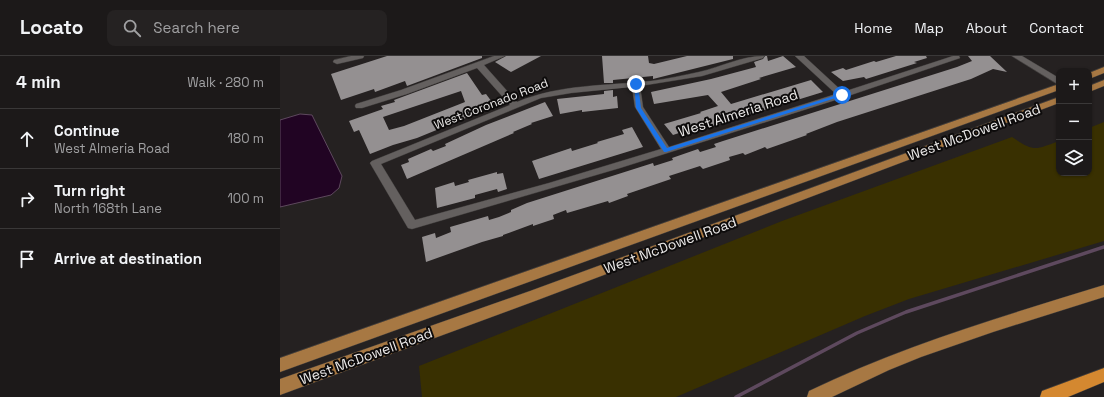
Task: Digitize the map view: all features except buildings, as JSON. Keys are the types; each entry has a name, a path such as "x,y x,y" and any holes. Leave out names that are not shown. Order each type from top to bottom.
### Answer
{"highway":[{"path":"1048,397 1104,375"}],"main road":[{"path":"1092,75 1104,70"},
{"path":"1092,88 1104,83"},
{"name":"West McDowell Road","path":"280,365 1056,88"},
{"name":"West McDowell Road","path":"280,387 530,297 1056,101"},
{"path":"815,397 860,374 930,346 1104,291"}],"street":[{"path":"337,62 360,56"},
{"path":"359,106 501,56"},
{"name":"West Coronado Road","path":"412,225 375,163 539,96 557,92 636,84 702,74 760,56"},
{"path":"799,56 842,95"},
{"path":"1016,56 1056,80"},
{"name":"West Almeria Road","path":"412,225 492,204 842,95 954,57"},
{"path":"479,65 516,106"},
{"path":"636,84 639,108 666,150"}],"shaded area":[{"path":"300,114 312,115 342,176 339,188 331,195 280,207 280,120"},
{"path":"1104,122 1104,241 909,299 865,316 676,397 422,397 419,366 782,221 1012,137 1025,145 1035,148 1056,142 1056,176 1092,176 1092,127"}],"waterway":[{"path":"736,397 857,333 906,312 1104,247"}],"route":[{"path":"636,84 639,108 666,150 842,95"}]}
